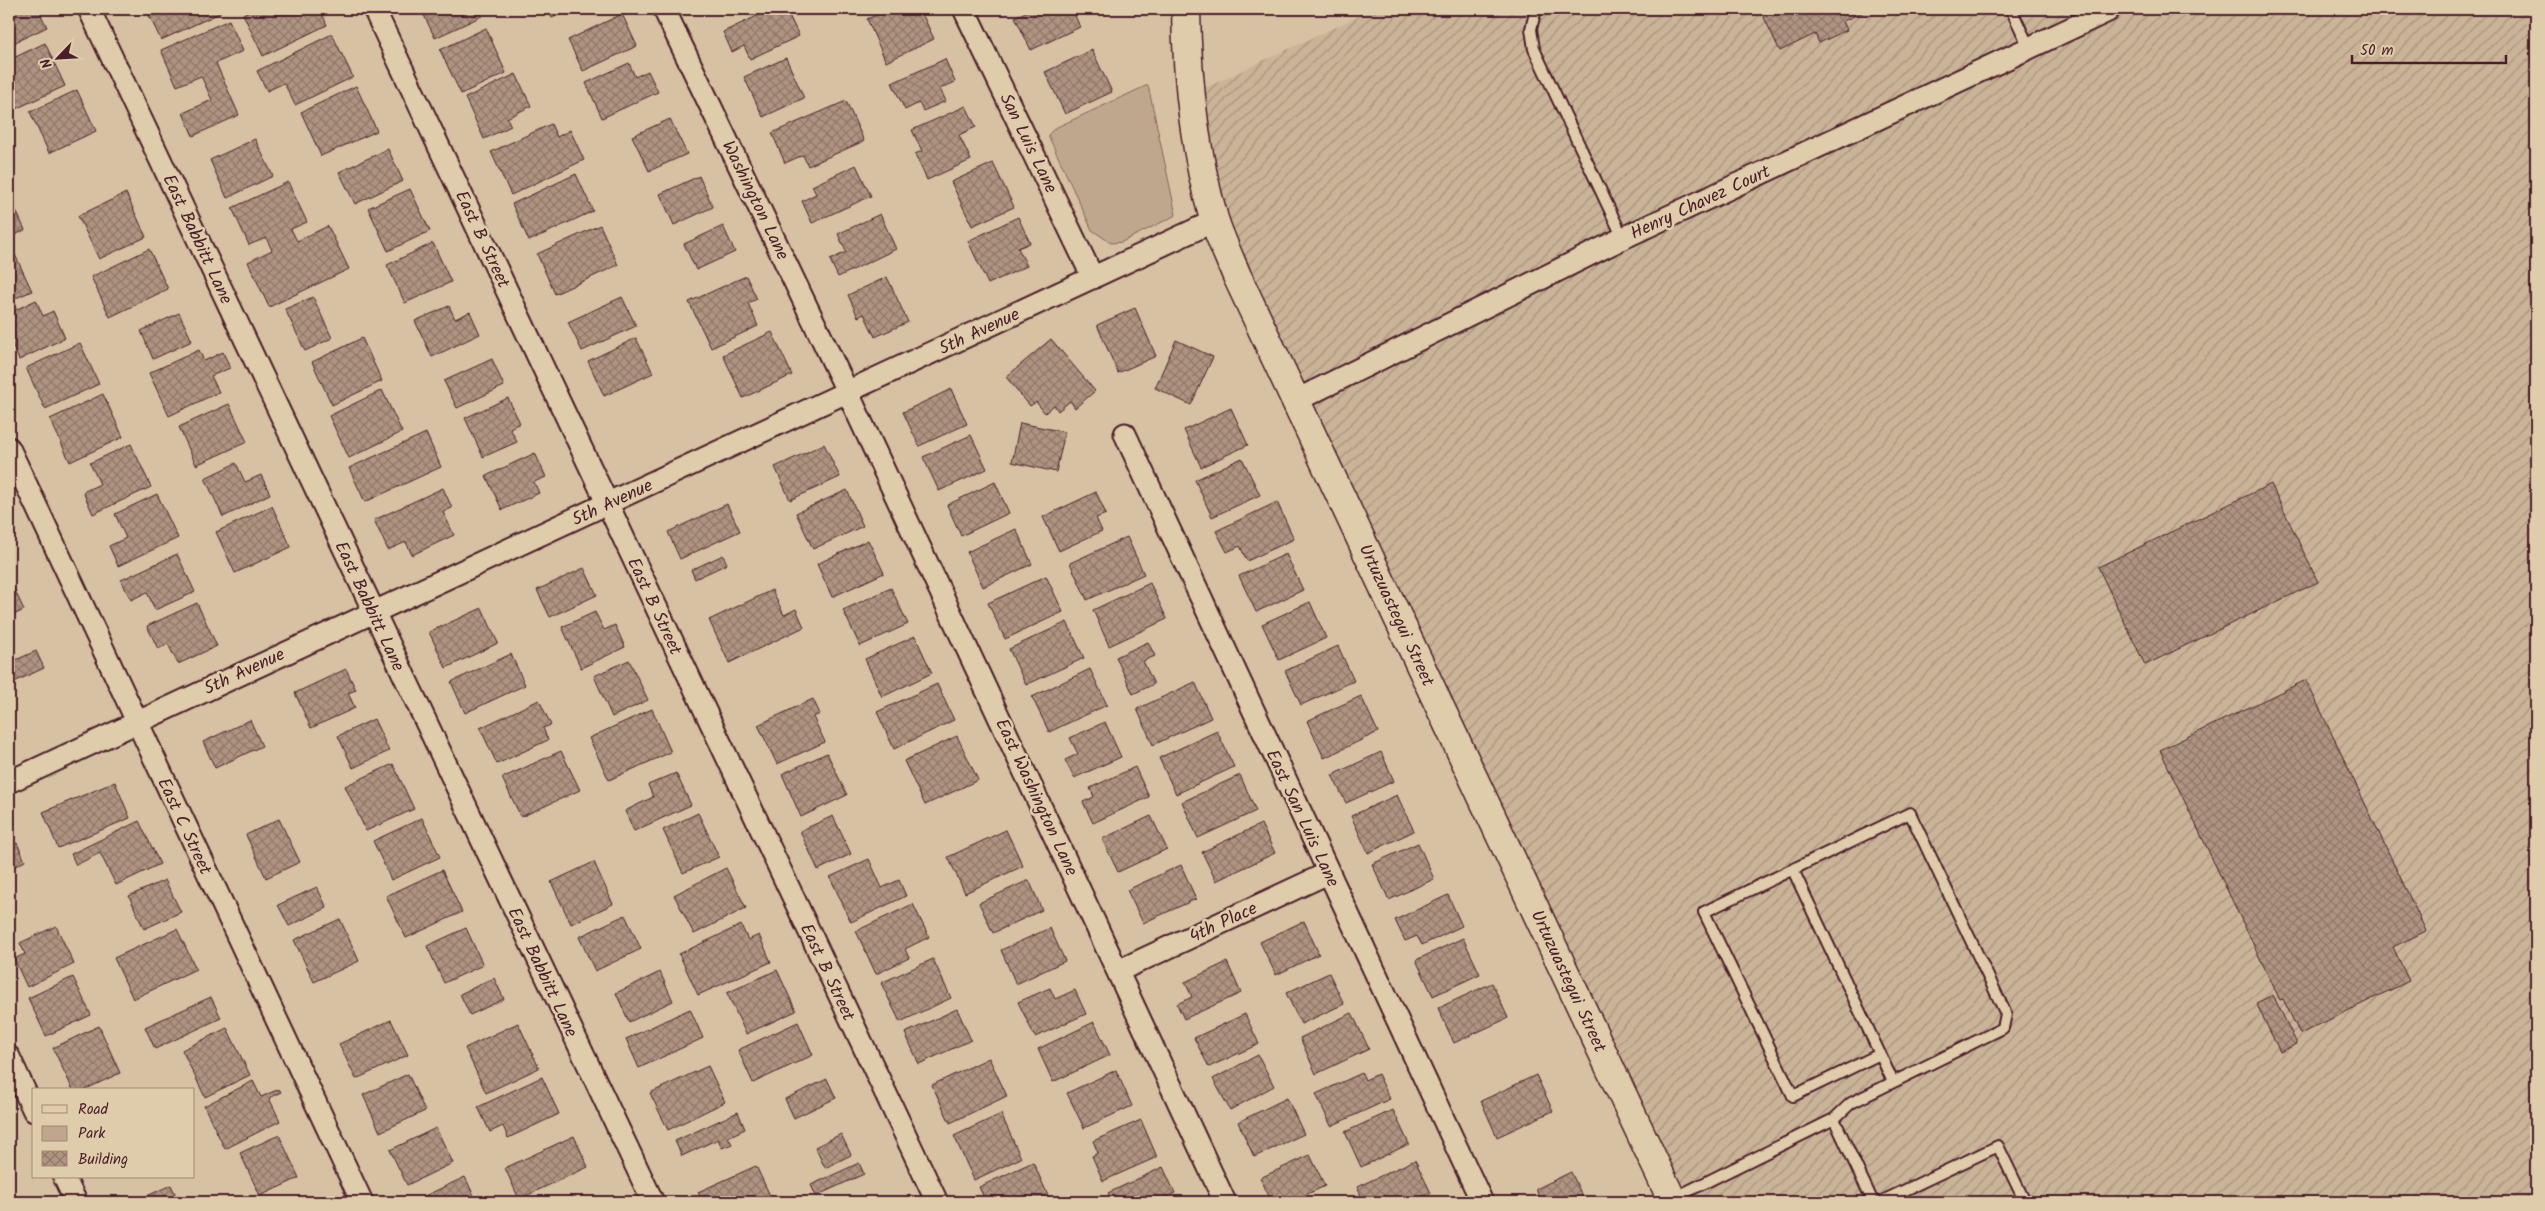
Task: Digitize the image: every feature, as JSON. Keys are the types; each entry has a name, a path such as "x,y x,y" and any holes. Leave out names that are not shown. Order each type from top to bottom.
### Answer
{"main road":[{"name":"Urtuzuastegui Street","path":"1186,9 1190,85 1199,158 1214,221 1237,276 1672,1201"}],"street":[{"name":"East Babbitt Lane","path":"89,9 653,1202"},
{"name":"East B Street","path":"374,9 937,1202"},
{"name":"Washington Lane","path":"664,9 847,391"},
{"name":"San Luis Lane","path":"964,9 1093,278"},
{"name":"Henry Chavez Court","path":"1296,400 1623,238 2108,11"},
{"name":"5th Avenue","path":"9,782 1214,221"},
{"name":"East Washington Lane","path":"847,391 1226,1202"},
{"name":"East San Luis Lane","path":"1125,434 1482,1202"},
{"name":"East C Street","path":"9,448 362,1202"},
{"name":"4th Place","path":"1118,971 1328,873"},
{"path":"9,1057 32,1107"},
{"path":"64,1178 76,1202"}],"lane":[{"path":"1536,9 1531,29 1534,49 1623,238"},
{"path":"2011,9 2029,47"},
{"path":"1672,1201 1834,1119 1851,1103 2004,1028 2006,1014 1910,813 1704,912 1793,1096 1880,1054"},
{"path":"1793,870 1893,1082"},
{"path":"1834,1119 1873,1202"},
{"path":"1880,1202 1998,1146 2025,1202"}],"shaded area":[{"path":"1374,9 2529,9 2536,89 2536,1202 1673,1202 1237,276 1190,95"}],"green space":[{"path":"1148,85 1176,215 1122,242 1111,243 1092,230 1048,135 1055,128"}],"building":[{"path":"9,9 38,9 47,27 9,45"},
{"path":"146,9 219,9 220,13 161,40"},
{"path":"253,9 320,9 327,25 263,56 243,14"},
{"path":"421,9 479,9 482,16 435,38"},
{"path":"547,9 572,9 552,18"},
{"path":"772,9 786,9 799,36 750,59 744,46 732,52 723,32"},
{"path":"890,9 920,9 934,39 886,62 867,19"},
{"path":"1032,9 1072,9 1080,27 1031,50 1015,17"},
{"path":"1760,9 1870,9 1843,21 1847,30 1819,43 1815,34 1780,51"},
{"path":"622,14 637,46 583,71 568,40"},
{"path":"229,20 243,51 216,63 239,115 193,136 183,113 212,100 201,76 177,86 161,50"},
{"path":"486,28 506,73 461,94 440,50"},
{"path":"332,34 353,77 295,105 284,83 267,91 257,71"},
{"path":"45,43 65,86 9,112 9,60"},
{"path":"1092,50 1112,92 1065,114 1045,72"},
{"path":"786,58 804,98 763,117 744,77"},
{"path":"945,59 955,82 940,89 946,101 923,111 919,103 905,110 892,83"},
{"path":"629,63 635,77 648,71 658,92 602,118 586,83"},
{"path":"516,74 531,106 507,118 511,126 484,139 465,98"},
{"path":"356,86 377,131 321,156 301,112"},
{"path":"77,90 96,131 49,153 30,112"},
{"path":"846,101 864,141 808,166 803,155 785,163 772,133"},
{"path":"966,106 976,127 959,135 971,160 927,180 915,154 922,151 912,130"},
{"path":"670,119 687,154 649,171 632,136"},
{"path":"551,124 557,137 570,130 584,160 511,195 491,152"},
{"path":"255,139 273,176 227,198 210,160"},
{"path":"388,149 403,181 355,204 339,172"},
{"path":"993,163 1014,207 972,226 951,182"},
{"path":"856,165 871,196 812,223 802,201 816,194 812,186"},
{"path":"576,174 593,211 529,241 512,204"},
{"path":"699,176 713,207 674,225 660,194"},
{"path":"288,182 307,222 291,229 297,241 328,226 349,269 269,307 248,262 272,250 266,238 249,245 232,208"},
{"path":"410,189 430,231 388,251 368,208"},
{"path":"126,193 146,237 99,259 78,216"},
{"path":"9,195 25,230 9,238"},
{"path":"880,214 896,249 838,277 830,260 846,252 838,234"},
{"path":"1018,217 1030,243 1018,248 1027,266 988,284 968,241"},
{"path":"600,225 618,265 555,294 537,254"},
{"path":"723,226 735,252 696,270 684,244"},
{"path":"433,243 451,282 405,303 387,265"},
{"path":"11,246 32,291 9,301 9,248"},
{"path":"149,249 168,289 110,317 91,277"},
{"path":"746,276 757,299 748,303 758,326 711,348 689,302"},
{"path":"887,277 908,322 875,337 864,314 858,317 848,295"},
{"path":"313,297 332,338 305,351 285,309"},
{"path":"622,297 636,326 582,351 568,322"},
{"path":"36,300 43,316 53,311 65,338 19,360 9,337 9,313"},
{"path":"449,306 455,319 470,312 480,334 432,357 415,321"},
{"path":"1135,308 1156,356 1118,373 1097,325"},
{"path":"179,313 192,341 153,359 141,331"},
{"path":"772,332 792,375 743,398 723,355"},
{"path":"362,338 382,381 332,405 312,362"},
{"path":"636,338 653,373 604,396 588,361"},
{"path":"1051,339 1095,391 1075,408 1070,401 1058,411 1054,405 1045,413 1036,402 1030,406 1006,377"},
{"path":"1176,340 1213,357 1191,405 1155,388"},
{"path":"80,343 99,384 45,409 26,368"},
{"path":"199,350 204,361 223,352 230,368 211,376 219,392 169,416 149,373"},
{"path":"492,359 504,386 457,408 444,381"},
{"path":"951,389 967,424 919,446 903,412"},
{"path":"382,390 402,432 349,458 329,416"},
{"path":"103,394 123,437 70,462 50,419"},
{"path":"508,398 520,423 510,428 517,442 483,457 465,418"},
{"path":"229,404 247,442 196,465 179,427"},
{"path":"1231,408 1248,445 1201,467 1184,430"},
{"path":"1020,423 1065,432 1056,472 1012,462"},
{"path":"426,433 441,467 365,502 349,468"},
{"path":"971,435 987,469 939,491 923,457"},
{"path":"131,444 151,487 93,514 83,492 100,484 90,463"},
{"path":"824,444 840,477 790,500 775,467"},
{"path":"535,453 546,477 534,482 539,493 502,510 486,476"},
{"path":"1242,458 1260,495 1212,517 1195,480"},
{"path":"236,463 245,482 261,475 270,494 223,517 205,478"},
{"path":"995,482 1009,513 961,536 947,505"},
{"path":"2271,484 2318,582 2145,665 2098,567"},
{"path":"443,488 452,508 443,512 454,535 412,555 406,542 388,550 374,520"},
{"path":"847,490 863,526 813,549 796,513"},
{"path":"1096,492 1106,514 1096,518 1102,531 1059,551 1043,517"},
{"path":"157,494 178,538 118,566 109,546 126,538 115,514"},
{"path":"1277,502 1294,539 1247,561 1240,546 1227,552 1216,531"},
{"path":"727,504 740,531 680,559 668,532"},
{"path":"272,506 291,547 235,573 216,532"},
{"path":"1016,529 1032,564 983,587 967,552"},
{"path":"1127,537 1144,574 1087,600 1070,563"},
{"path":"868,540 884,573 832,597 817,564"},
{"path":"177,554 195,592 155,610 147,592 131,600 121,580"},
{"path":"1286,554 1303,590 1256,612 1239,576"},
{"path":"723,555 727,564 695,579 691,570"},
{"path":"584,568 597,595 550,617 537,590"},
{"path":"1046,576 1063,612 1005,639 988,603"},
{"path":"9,578 24,610 9,617"},
{"path":"1150,583 1167,619 1109,646 1093,610"},
{"path":"891,588 908,624 860,646 843,610"},
{"path":"772,590 784,615 796,609 804,627 729,663 709,620"},
{"path":"1310,602 1326,638 1279,660 1262,624"},
{"path":"197,603 217,646 178,664 168,644 158,649 147,626"},
{"path":"482,608 498,643 446,668 429,632"},
{"path":"595,612 604,630 615,625 625,647 581,668 562,627"},
{"path":"1067,622 1084,658 1026,685 1009,649"},
{"path":"915,636 932,673 882,697 865,659"},
{"path":"1148,642 1155,656 1143,661 1154,684 1133,694 1116,657"},
{"path":"1338,646 1354,681 1301,705 1285,671"},
{"path":"36,651 44,668 10,684 9,663"},
{"path":"511,654 525,685 465,713 451,682"},
{"path":"629,660 648,700 612,717 594,676"},
{"path":"346,669 356,690 348,693 355,708 311,728 295,693"},
{"path":"1090,669 1107,705 1049,732 1032,697"},
{"path":"2306,680 2426,931 2393,947 2409,981 2300,1034 2283,999 2280,1000 2160,750"},
{"path":"1195,682 1211,718 1153,745 1137,709"},
{"path":"937,684 954,720 894,749 877,712"},
{"path":"1361,696 1378,732 1324,758 1307,721"},
{"path":"813,699 820,714 813,717 825,742 777,764 758,725"},
{"path":"539,700 551,725 543,728 548,740 497,764 480,728"},
{"path":"652,709 671,752 609,780 589,738"},
{"path":"374,719 389,751 353,768 338,736"},
{"path":"250,720 262,746 215,768 203,742"},
{"path":"1105,722 1121,757 1074,778 1065,760 1078,754 1070,738"},
{"path":"1217,731 1234,767 1176,794 1159,758"},
{"path":"957,736 978,780 925,805 904,761"},
{"path":"561,751 580,790 521,817 502,778"},
{"path":"1381,752 1394,781 1346,803 1332,775"},
{"path":"827,753 847,795 801,817 782,774"},
{"path":"393,764 414,809 366,831 345,786"},
{"path":"1135,767 1149,797 1093,823 1083,802 1094,797 1090,788"},
{"path":"676,773 691,805 634,831 625,811 653,797 648,785"},
{"path":"1240,775 1256,811 1198,838 1182,802"},
{"path":"115,782 130,818 58,848 43,812"},
{"path":"1397,795 1414,831 1368,853 1351,816"},
{"path":"698,813 719,857 683,873 663,830"},
{"path":"833,816 851,854 818,870 800,831"},
{"path":"1151,816 1167,849 1118,872 1102,839"},
{"path":"422,818 440,857 391,880 373,841"},
{"path":"279,819 300,862 266,878 246,835"},
{"path":"139,821 160,864 116,885 100,853 76,865 71,854"},
{"path":"1261,824 1275,853 1216,881 1202,852"},
{"path":"1006,830 1023,866 965,893 948,857"},
{"path":"17,843 25,861 9,869 9,846"},
{"path":"1418,843 1434,879 1389,900 1372,864"},
{"path":"869,859 882,888 899,880 906,896 851,922 830,877"},
{"path":"594,862 613,904 571,924 551,882"},
{"path":"1181,865 1196,899 1143,923 1127,890"},
{"path":"726,868 746,908 694,934 674,895"},
{"path":"442,870 462,912 406,938 386,896"},
{"path":"165,880 181,912 144,929 129,896"},
{"path":"1029,880 1042,910 993,933 979,903"},
{"path":"317,887 327,908 289,926 278,905"},
{"path":"1448,895 1462,926 1422,945 1417,936 1405,941 1395,920"},
{"path":"913,904 929,937 905,949 909,958 876,974 856,931"},
{"path":"625,915 641,949 595,971 579,937"},
{"path":"340,919 359,961 314,982 294,940"},
{"path":"1304,921 1319,954 1276,975 1260,942"},
{"path":"741,925 748,940 759,935 771,962 698,995 679,954"},
{"path":"56,926 74,964 27,987 14,959 25,954 20,943"},
{"path":"466,928 483,965 444,983 427,946"},
{"path":"1050,928 1065,961 1016,984 1001,950"},
{"path":"177,929 196,969 133,999 114,958"},
{"path":"1463,938 1480,974 1433,996 1416,960"},
{"path":"933,959 951,998 900,1022 881,983"},
{"path":"1227,962 1241,993 1184,1019 1177,1004 1192,997 1185,982"},
{"path":"777,970 796,1011 746,1034 727,993"},
{"path":"660,972 673,1001 629,1022 616,993"},
{"path":"1329,973 1344,1004 1301,1024 1286,993"},
{"path":"73,977 91,1015 46,1036 28,998"},
{"path":"494,978 504,999 470,1015 460,994"},
{"path":"1492,983 1508,1018 1454,1043 1438,1008"},
{"path":"1050,988 1055,999 1075,990 1086,1014 1035,1037 1018,1002"},
{"path":"2273,995 2297,1044 2280,1052 2256,1003"},
{"path":"211,997 221,1018 155,1049 145,1027"},
{"path":"690,1009 703,1038 639,1068 626,1039"},
{"path":"957,1009 971,1040 919,1064 905,1033"},
{"path":"1352,1013 1369,1049 1316,1074 1300,1038"},
{"path":"1245,1014 1259,1044 1209,1067 1194,1038"},
{"path":"391,1020 408,1055 356,1079 339,1044"},
{"path":"798,1022 813,1055 753,1083 738,1050"},
{"path":"1094,1022 1110,1055 1053,1082 1038,1049"},
{"path":"518,1023 539,1068 486,1093 465,1048"},
{"path":"99,1026 120,1073 88,1088 72,1088 53,1048"},
{"path":"227,1028 250,1075 205,1097 182,1050"},
{"path":"1258,1055 1274,1086 1230,1110 1213,1079"},
{"path":"989,1058 1007,1096 950,1123 932,1085"},
{"path":"708,1066 725,1102 668,1130 650,1093"},
{"path":"1116,1070 1132,1106 1084,1128 1067,1093"},
{"path":"1362,1073 1365,1080 1378,1074 1390,1099 1331,1126 1316,1094"},
{"path":"408,1074 425,1111 380,1132 363,1095"},
{"path":"1536,1075 1553,1111 1497,1137 1481,1101"},
{"path":"542,1077 559,1114 508,1138 503,1126 490,1132 478,1107"},
{"path":"827,1079 836,1098 794,1118 785,1099"},
{"path":"253,1081 261,1097 279,1089 281,1092 269,1098 280,1121 225,1149 204,1106"},
{"path":"1287,1098 1304,1134 1254,1157 1238,1122"},
{"path":"1393,1110 1409,1144 1361,1167 1345,1132"},
{"path":"738,1112 745,1129 728,1137 732,1144 722,1148 718,1139 682,1156 675,1141"},
{"path":"1001,1114 1021,1158 974,1180 954,1136"},
{"path":"1141,1120 1157,1157 1103,1181 1092,1156 1098,1153 1093,1141"},
{"path":"436,1128 453,1163 407,1185 390,1150"},
{"path":"841,1134 851,1155 825,1168 815,1147"},
{"path":"279,1135 299,1178 260,1196 240,1153"},
{"path":"574,1136 588,1167 519,1199 505,1168"},
{"path":"1310,1155 1325,1186 1290,1202 1272,1202 1260,1178"},
{"path":"1415,1160 1431,1193 1411,1202 1364,1202 1357,1187"},
{"path":"1033,1162 1051,1202 986,1202 979,1187"},
{"path":"859,1163 864,1174 816,1196 811,1185"},
{"path":"756,1166 773,1202 703,1202 698,1192"},
{"path":"1163,1167 1175,1193 1164,1198 1166,1202 1113,1202 1108,1193"},
{"path":"1571,1172 1585,1202 1532,1202 1540,1199 1536,1189"},
{"path":"465,1177 477,1202 414,1202 414,1201"},
{"path":"171,1185 179,1202 134,1202"}]}
